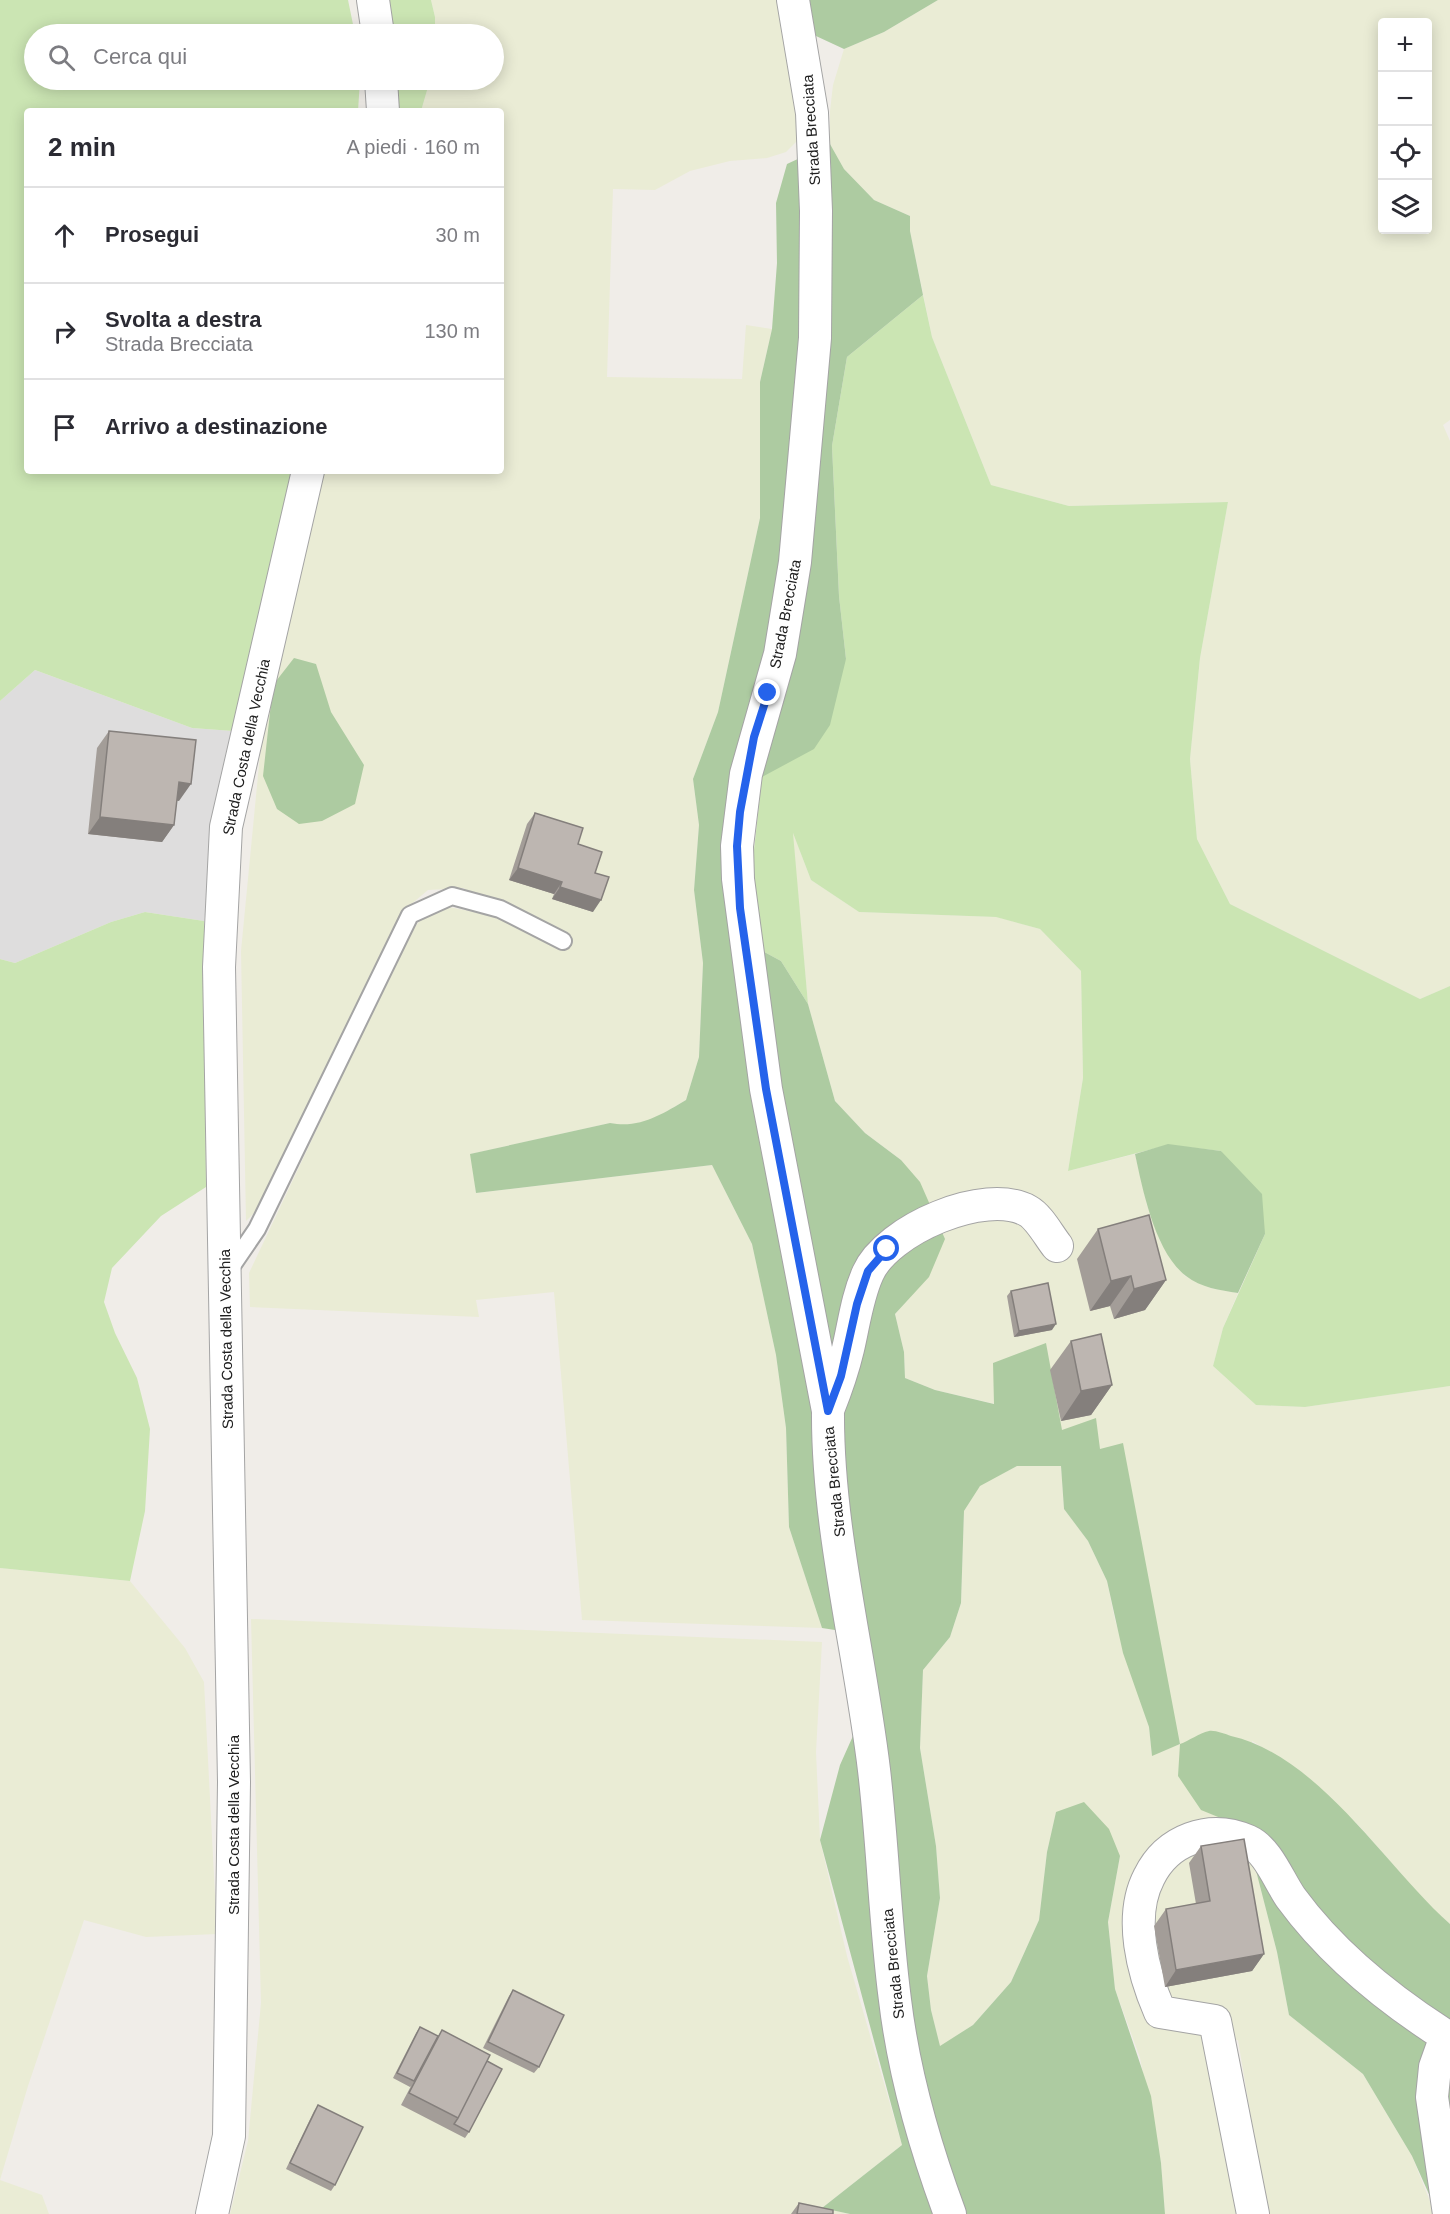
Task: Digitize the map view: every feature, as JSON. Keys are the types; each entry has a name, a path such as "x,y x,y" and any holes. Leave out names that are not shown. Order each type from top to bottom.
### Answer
{"street":[{"path":"373,0 377,24"},
{"name":"Strada Brecciata","path":"793,0 812,113 816,211 814,338 798,540 780,654 746,774 737,846 738,879 766,1089 828,1411 827,1447 833,1497 874,1769 895,2001 920,2131 950,2214"},
{"path":"382,90 383,108"},
{"name":"Strada Costa della Vecchia","path":"212,2214 229,2136 233,1877 234,1771 219,967 226,827 307,474"},
{"path":"828,1411 841,1376 857,1304 868,1271 887,1249 930,1220 974,1206 1008,1203 1030,1212 1057,1246"},
{"path":"1253,2214 1215,2021 1160,2012 1146,1982 1140,1940 1141,1892 1157,1860 1181,1842 1215,1832 1250,1842 1266,1858 1313,1928 1402,2008 1448,2037 1435,2067 1432,2097 1449,2214"}],"lane":[{"path":"225,1277 257,1230 410,915 452,896 500,909 563,941"}],"shaded area":[{"path":"35,670 192,728 233,731 204,921 145,912 111,922 15,963 0,959 0,701"}],"green space":[{"path":"0,0 348,0 353,24 24,24 24,90 359,90 358,108 24,108 24,474 291,474 233,731 192,728 35,670 0,701"},
{"path":"387,0 431,0 435,24 391,24"},
{"path":"431,0 783,0 800,138 786,152 767,158 730,161 690,171 655,190 613,189 607,377 742,379 746,325 772,329 760,382 760,518 718,712 693,779 699,825 694,890 703,963 699,1057 686,1100 652,1120 624,1126 610,1123 471,1154 476,1193 712,1165 752,1244 776,1355 786,1428 789,1527 822,1628 582,1620 554,1292 476,1300 479,1317 250,1307 249,1273 408,936 424,915 444,906 479,913 464,888 428,890 402,912 259,1208 246,1221 241,951 265,703 319,474 504,474 504,108 422,108 427,90 504,90 504,24 435,24"},
{"path":"805,0 938,0 884,32 844,49 816,36"},
{"path":"938,0 1450,0 1450,420 1443,425 1450,441 1450,986 1420,999 1230,904 1197,839 1190,759 1200,658 1228,502 1069,506 991,485 932,337 910,231 910,216 874,200 844,169 830,144 833,85 844,49 884,32"},
{"path":"397,90 427,90 422,108 399,108"},
{"path":"830,144 844,169 874,200 910,216 910,231 923,295 847,357 832,446 839,596 846,659 830,725 814,749 762,777 731,828 757,948 781,961 808,1004 835,1101 865,1133 901,1160 920,1182 945,1239 929,1277 895,1314 904,1352 905,1378 935,1390 994,1404 993,1363 1046,1343 1062,1430 1096,1418 1100,1449 1123,1443 1180,1744 1152,1756 1149,1727 1123,1653 1107,1581 1088,1541 1064,1509 1061,1466 1017,1466 980,1486 964,1511 961,1603 950,1637 923,1670 920,1748 936,1846 940,1898 927,1976 931,2010 940,2046 973,2025 1011,1982 1039,1920 1047,1852 1056,1812 1084,1802 1109,1829 1120,1856 1108,1922 1115,1989 1151,2096 1161,2163 1165,2214 850,2214 822,2208 902,2145 820,1840 840,1765 873,1691 861,1634 822,1628 789,1527 786,1428 776,1355 752,1244 712,1165 476,1193 470,1154 610,1123 641,1122 686,1100 699,1057 703,963 694,890 699,825 693,779 718,712 760,518 760,382 772,329 777,263 776,203 787,164"},
{"path":"923,295 932,337 991,485 1069,506 1228,502 1200,658 1190,759 1197,839 1230,904 1420,999 1450,986 1450,1386 1305,1407 1256,1405 1213,1366 1223,1328 1265,1234 1221,1151 1168,1145 1068,1171 1083,1078 1081,971 1040,929 996,917 859,912 811,880 793,833 808,1004 781,961 757,948 751,877 762,777 846,659 839,596 832,446 847,357"},
{"path":"294,658 316,664 331,712 364,765 355,804 322,821 299,824 277,809 263,776 273,685"},
{"path":"792,830 811,880 859,912 997,917 1040,929 1081,971 1083,1078 1068,1171 1135,1154 1147,1205 1160,1241 1185,1276 1210,1288 1238,1293 1223,1328 1213,1366 1256,1405 1305,1407 1450,1386 1450,1924 1427,1904 1361,1828 1304,1774 1252,1741 1245,1828 1277,1952 1289,2015 1363,2074 1412,2156 1435,2214 1267,2214 1238,2040 1214,2043 1246,2214 1165,2214 1161,2163 1140,2058 1115,1989 1108,1922 1120,1856 1056,1812 1047,1852 1039,1920 1011,1982 973,2025 940,2047 931,2010 927,1976 940,1898 936,1846 920,1748 923,1670 950,1637 961,1603 964,1511 980,1485 1017,1466 1061,1466 1064,1509 1088,1541 1107,1581 1115,1620 1149,1727 1152,1755 1180,1744 1100,1449 1062,1430 995,1404 935,1390 905,1378 904,1352 895,1314 911,1296 901,1160 865,1133 835,1101 808,1004"},
{"path":"145,912 204,921 206,1187 161,1216 112,1268 104,1302 115,1333 137,1378 150,1429 145,1511 130,1581 0,1568 0,959 15,963 111,922"},
{"path":"1168,1144 1221,1151 1262,1194 1265,1234 1238,1293 1204,1286 1186,1276 1175,1265 1158,1237 1146,1203 1135,1154"},
{"path":"0,1568 130,1581 185,1648 204,1682 217,1934 146,1937 84,1920 28,2086 0,2180"},
{"path":"251,1619 822,1642 816,1752 820,1840 847,1956 902,2145 822,2208 850,2214 230,2214 248,2141 261,2003"},
{"path":"1205,1732 1217,1732 1263,1747 1293,1766 1322,1789 1349,1816 1450,1924 1450,2214 1432,2201 1412,2156 1363,2074 1289,2015 1277,1952 1245,1828 1201,1810 1178,1776 1180,1744"},
{"path":"0,2180 42,2195 49,2214 0,2214"}],"building":[{"path":"109,731 196,740 191,784 179,782 174,825 100,817"},
{"path":"535,813 583,828 578,844 602,852 595,873 609,877 601,900 560,887 562,882 518,868"},
{"path":"1149,1215 1166,1280 1134,1289 1131,1276 1111,1281 1098,1229"},
{"path":"1048,1283 1056,1324 1019,1331 1011,1291"},
{"path":"1101,1334 1112,1385 1081,1391 1071,1341"},
{"path":"1244,1839 1264,1954 1176,1970 1166,1909 1210,1901 1201,1846"},
{"path":"513,1990 564,2015 539,2067 488,2042"},
{"path":"420,2027 438,2036 414,2081 397,2073"},
{"path":"442,2030 490,2055 458,2118 409,2093"},
{"path":"487,2061 502,2069 469,2132 454,2124"},
{"path":"318,2105 363,2127 335,2185 290,2163"},
{"path":"799,2203 833,2210 833,2214 797,2214"}],"route":[{"path":"768,693 754,737 740,812 737,846 740,908 766,1089 828,1411 841,1376 857,1304 868,1271 887,1249"}]}
